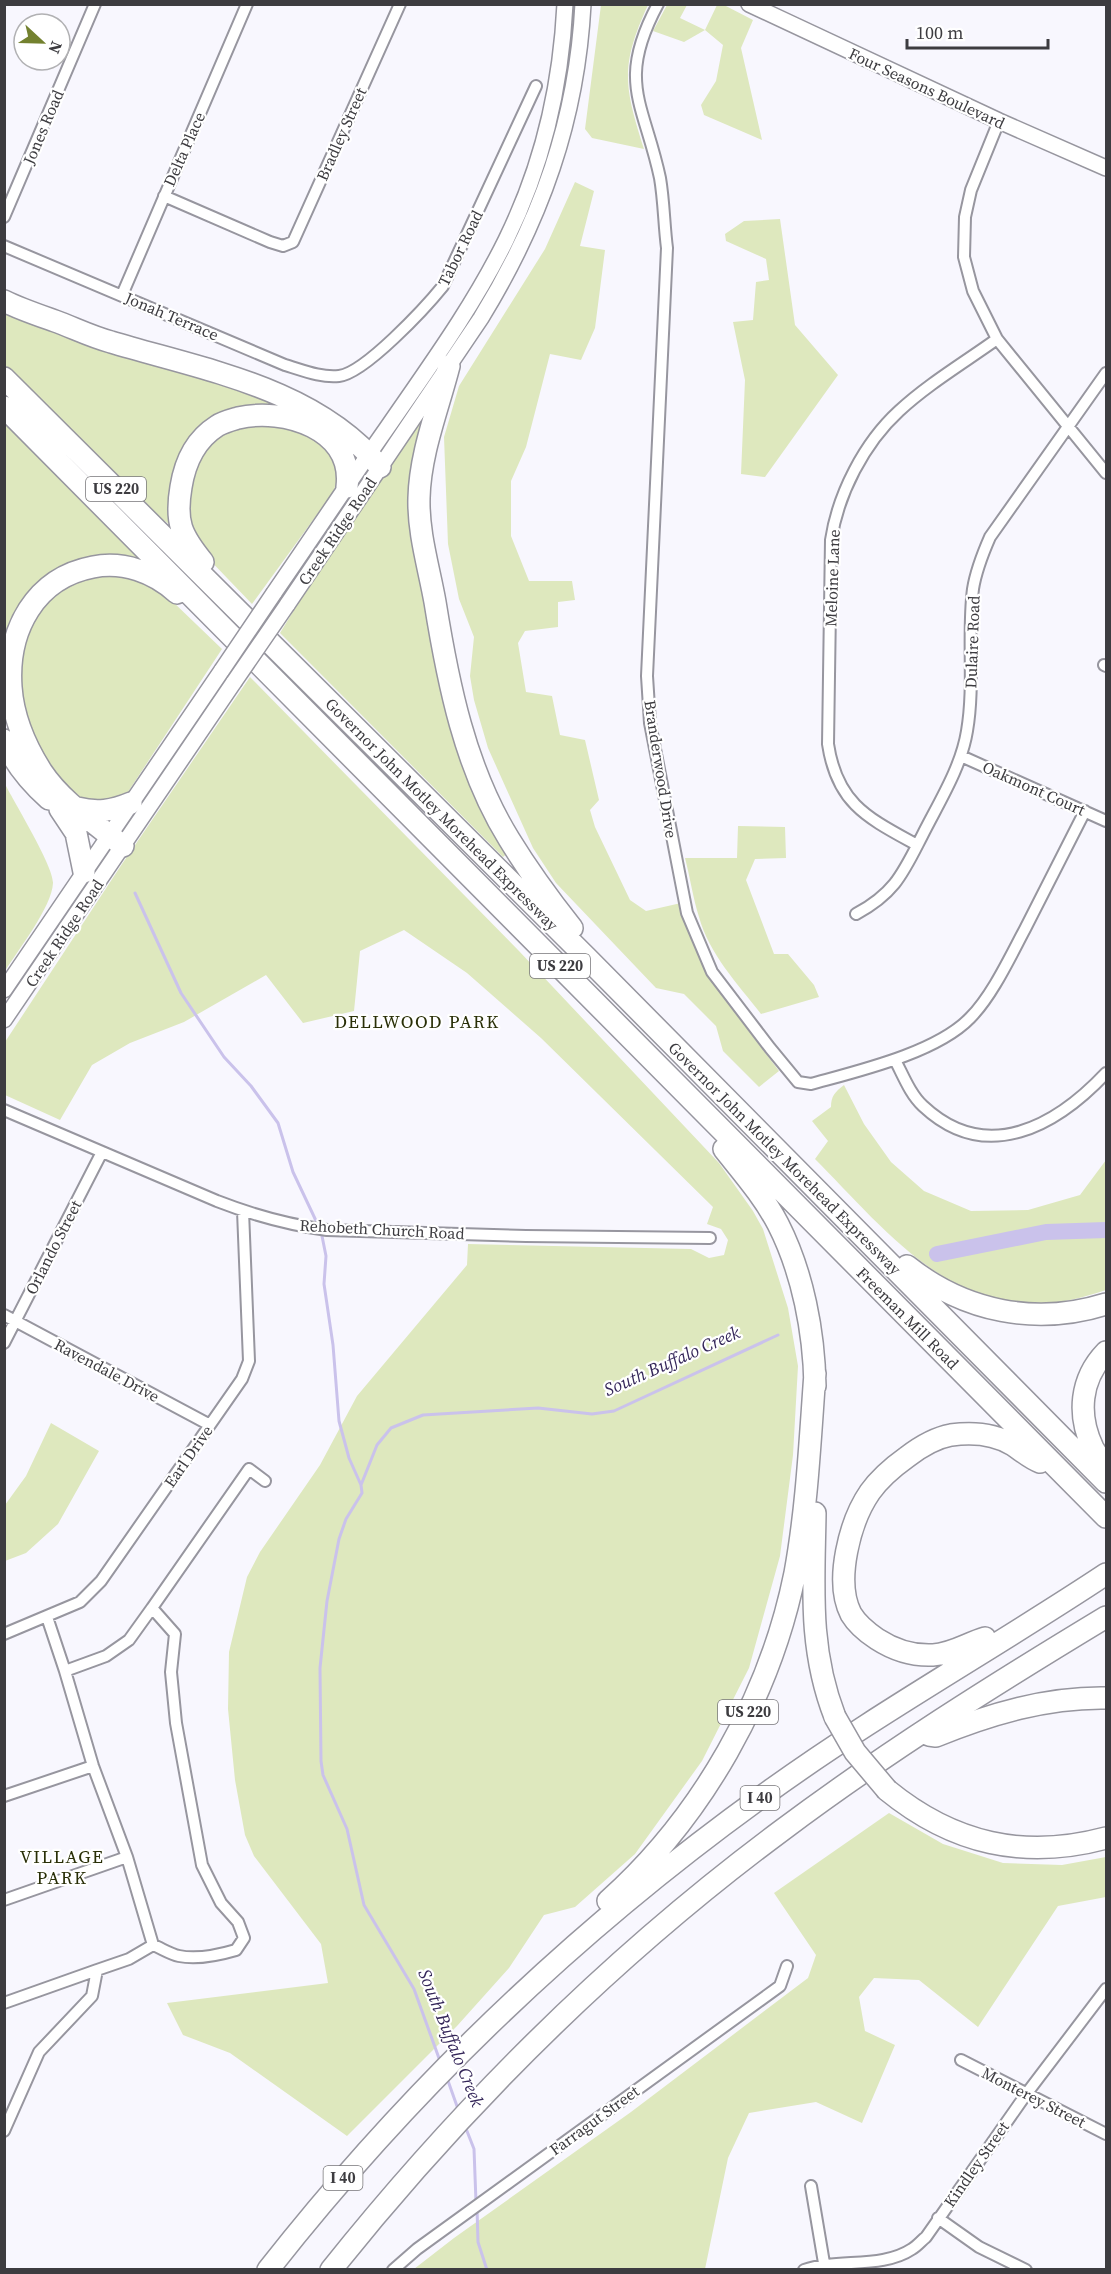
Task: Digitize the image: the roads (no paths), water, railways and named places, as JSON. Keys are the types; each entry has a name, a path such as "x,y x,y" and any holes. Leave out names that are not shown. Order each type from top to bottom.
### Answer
{"highway":[{"path":"4,301 108,341 242,380 286,399 342,429 374,460"},
{"path":"449,366 429,438 419,499 424,545 444,658 460,724 482,785 507,837 543,891 583,941 586,957"},
{"name":"Governor John Motley Morehead Expressway","path":"4,378 586,957 1106,1482"},
{"name":"Governor John Motley Morehead Expressway","path":"4,407 204,606 216,621 710,1119"},
{"path":"229,600 191,547 179,523 178,505 187,462 195,446 205,435 219,425 252,415 276,415 304,422 323,432 335,442 346,466 347,487"},
{"path":"84,872 68,808 42,772 16,717 11,688 16,640 28,609 49,584 60,577 78,569 107,564 148,573 168,585 200,614 216,621"},
{"path":"4,740 10,753 28,778 113,845"},
{"path":"68,808 95,812 131,803"},
{"name":"US 220","path":"534,1983 573,1933 638,1872 667,1840 722,1760 745,1718 777,1637 795,1572 807,1477 815,1373 807,1310 800,1281 778,1225 753,1186 716,1139 710,1119"},
{"name":"Freeman Mill Road","path":"710,1119 1107,1517"},
{"path":"883,1256 904,1263 939,1289 990,1309 1032,1315 1052,1315 1107,1304"},
{"path":"1106,1482 1105,1464 1094,1449 1084,1425 1082,1407 1083,1395 1089,1379 1099,1360 1107,1352"},
{"path":"815,1373 813,1625 819,1669 835,1717 855,1752 887,1790 904,1804 943,1827 960,1834 1006,1846 1051,1848 1107,1838"},
{"path":"1004,1638 984,1639 954,1651 935,1655 908,1653 883,1644 860,1624 847,1603 844,1558 848,1544 862,1505 877,1484 897,1465 936,1439 950,1436 985,1435 1003,1439 1036,1461 1054,1465"},
{"name":"I 40","path":"268,2270 331,2191 423,2090 534,1983 661,1874 730,1820 836,1746 1107,1574"},
{"name":"I 40","path":"331,2270 482,2096 589,1992 689,1903 780,1831 920,1733 1107,1617"},
{"path":"920,1733 936,1736 973,1721 1044,1702 1107,1698"}],"main road":[{"name":"Creek Ridge Road","path":"4,1020 113,845 234,682 287,605 467,310 510,230 540,153 550,118 558,75 566,4"},
{"name":"Creek Ridge Road","path":"4,990 84,872 113,845 131,803 347,487 374,460 449,366 507,277 546,189 561,142 578,64 583,4"},
{"name":"Four Seasons Boulevard","path":"749,4 999,121 1107,168"}],"street":[{"name":"Jones Road","path":"4,217 95,4"},
{"name":"Delta Place","path":"122,295 247,4"},
{"name":"Bradley Street","path":"164,196 270,242 283,246 293,242 400,4"},
{"name":"Branderwood Drive","path":"658,4 640,44 635,70 639,108 660,179 667,248 647,676 650,723 687,913 712,972 798,1082 811,1084 895,1059 931,1043 970,1018 1002,973 1085,811"},
{"name":"Tabor Road","path":"341,376 355,370 386,344 426,307 442,286 536,87"},
{"path":"999,121 971,189 966,217 964,247 973,291 997,339 1107,473"},
{"name":"Jonah Terrace","path":"4,246 285,365 324,376 341,376"},
{"name":"Meloine Lane","path":"917,845 860,811 844,792 830,756 828,732 831,540 842,497 850,478 891,418 997,339"},
{"name":"Dulaire Road","path":"856,914 885,896 901,876 961,756 969,718 972,608 978,566 997,525 1107,373"},
{"name":"Oakmont Court","path":"961,756 1107,821"},
{"path":"895,1059 908,1085 922,1105 942,1121 968,1133 995,1136 1035,1127 1060,1114 1107,1073"},
{"name":"Rehobeth Church Road","path":"4,1110 243,1211 300,1226 327,1230 526,1236 710,1238"},
{"name":"Orlando Street","path":"4,1343 102,1152"},
{"name":"Earl Drive","path":"4,1634 80,1602 101,1581 242,1379 249,1361 243,1211"},
{"name":"Ravendale Drive","path":"4,1316 16,1320 210,1425"},
{"path":"65,1671 106,1656 129,1640 249,1469 265,1481"},
{"path":"152,1608 175,1634 171,1672 176,1723 202,1865 221,1904 238,1922 244,1938 236,1950 200,1957 180,1956 153,1945"},
{"path":"47,1617 93,1766 127,1857 153,1945"},
{"path":"4,1796 93,1766"},
{"path":"4,1900 127,1857"},
{"path":"4,2003 129,1959 153,1945"},
{"name":"Farragut Street","path":"393,2270 417,2249 496,2191 780,1986 787,1966"},
{"path":"4,2130 39,2052 92,1996 97,1970"},
{"name":"Kindley Street","path":"804,2270 824,2263 880,2265 912,2249 926,2236 1027,2093 1107,1989"},
{"name":"Monterey Street","path":"961,2060 1107,2134"},
{"path":"811,2186 824,2263"},
{"path":"938,2218 979,2247 1026,2270"}],"waterway":[{"path":"135,893 181,993 224,1057 251,1086 278,1123 293,1172 318,1225"},
{"name":"South Buffalo Creek","path":"937,1254 1046,1232 1106,1230"},
{"path":"321,1231 326,1256 324,1284 333,1345 339,1421 349,1458 361,1485"},
{"name":"South Buffalo Creek","path":"440,2061 414,1989 364,1905 347,1829 323,1775 321,1761 320,1668 327,1601 339,1539 346,1519 362,1493 361,1485 377,1445 391,1428 423,1415 538,1408 592,1414 614,1411 778,1335"},
{"name":"South Buffalo Creek","path":"447,2078 458,2109"},
{"name":"South Buffalo Creek","path":"465,2126 474,2149 476,2202"},
{"name":"South Buffalo Creek","path":"477,2208 478,2242 487,2270"}],"district":[{"name":"DELLWOOD PARK","path":"417,1022"},
{"name":"VILLAGE PARK","path":"62,1867"}]}
